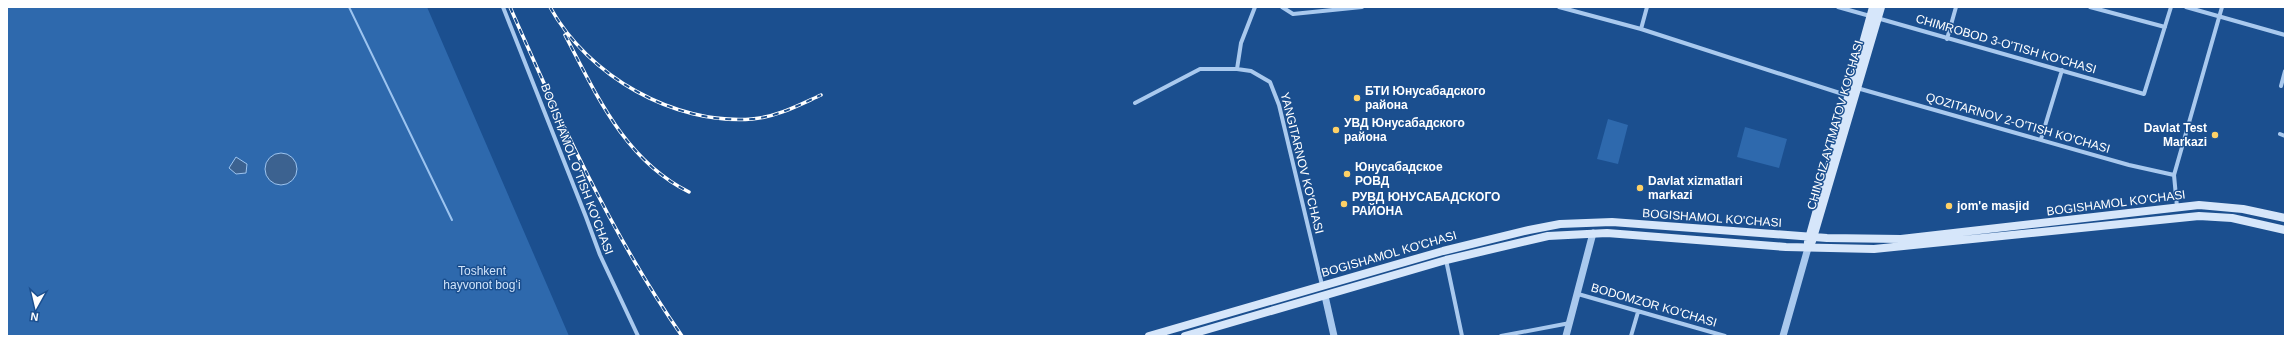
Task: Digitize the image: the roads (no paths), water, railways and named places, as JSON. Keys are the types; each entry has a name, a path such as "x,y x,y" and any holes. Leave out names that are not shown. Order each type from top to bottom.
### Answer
{"main road":[{"name":"CHINGIZ AYTMATOV KO'CHASI","path":"1873,7 1874,18"},
{"name":"CHINGIZ AYTMATOV KO'CHASI","path":"1808,248 1874,18 1881,7"},
{"name":"BOGISHAMOL KO'CHASI","path":"1185,336 1446,260 1532,239 1593,233 1808,248 1903,248 2177,207 2222,206 2256,211 2285,218"},
{"name":"BOGISHAMOL KO'CHASI","path":"1149,336 1443,250 1560,224 1612,222 1811,237 1901,239 2212,216 2240,219 2285,230"},
{"path":"1322,285 1325,296"},
{"path":"1211,318 1214,328"}],"street":[{"name":"BOGISHAMOL O'TISH KO'CHASI","path":"503,7 600,255 638,336"},
{"path":"1237,68 1241,43 1255,7"},
{"path":"1282,7 1293,14 1362,7"},
{"path":"1560,7 1641,29 1852,97"},
{"path":"1641,29 1647,7"},
{"name":"CHIMROBOD 3-O'TISH KO'CHASI","path":"1838,7 1947,39 2145,93 2165,27"},
{"path":"1947,39 1956,7"},
{"path":"2090,7 2165,27 2171,7"},
{"path":"2186,7 2285,35"},
{"path":"2177,207 2174,175 2222,7"},
{"name":"YANGITARNOV KO'CHASI","path":"1135,103 1200,69 1237,68 1251,71 1270,82 1277,99 1322,285"},
{"path":"2041,139 2062,70"},
{"path":"2281,86 2285,71"},
{"name":"QOZITARNOV 2-O'TISH KO'CHASI","path":"1854,87 2129,165 2174,175"},
{"path":"2280,134 2285,136"},
{"path":"1566,336 1593,233"},
{"name":"CHINGIZ AYTMATOV KO'CHASI","path":"1783,336 1808,248"},
{"path":"1446,260 1462,336"},
{"name":"BODOMZOR KO'CHASI","path":"1578,294 1713,334 1725,336"},
{"path":"1325,296 1334,336"},
{"path":"1631,336 1638,312"},
{"path":"1501,336 1570,323"}],"waterway":[{"path":"349,7 452,220"}],"railway":[{"path":"510,7 588,176 632,258 682,336"},
{"path":"550,7 566,32 587,54 610,74 636,91 664,104 693,114 722,119 761,118 779,113 821,95"},
{"path":"565,35 601,103 630,144 647,163 667,179 689,192"}],"place":[{"name":"БТИ Юнусабадского района","path":"1357,98"},
{"name":"УВД Юнусабадского района","path":"1336,130"},
{"name":"Davlat Test Markazi","path":"2215,135"},
{"name":"Юнусабадское РОВД","path":"1347,174"},
{"name":"Davlat xizmatlari markazi","path":"1640,188"},
{"name":"РУВД ЮНУСАБАДСКОГО РАЙОНА","path":"1344,204"},
{"name":"jom'e masjid","path":"1949,206"}],"park label":[{"name":"Toshkent hayvonot bogʻi","path":"482,278"}]}
